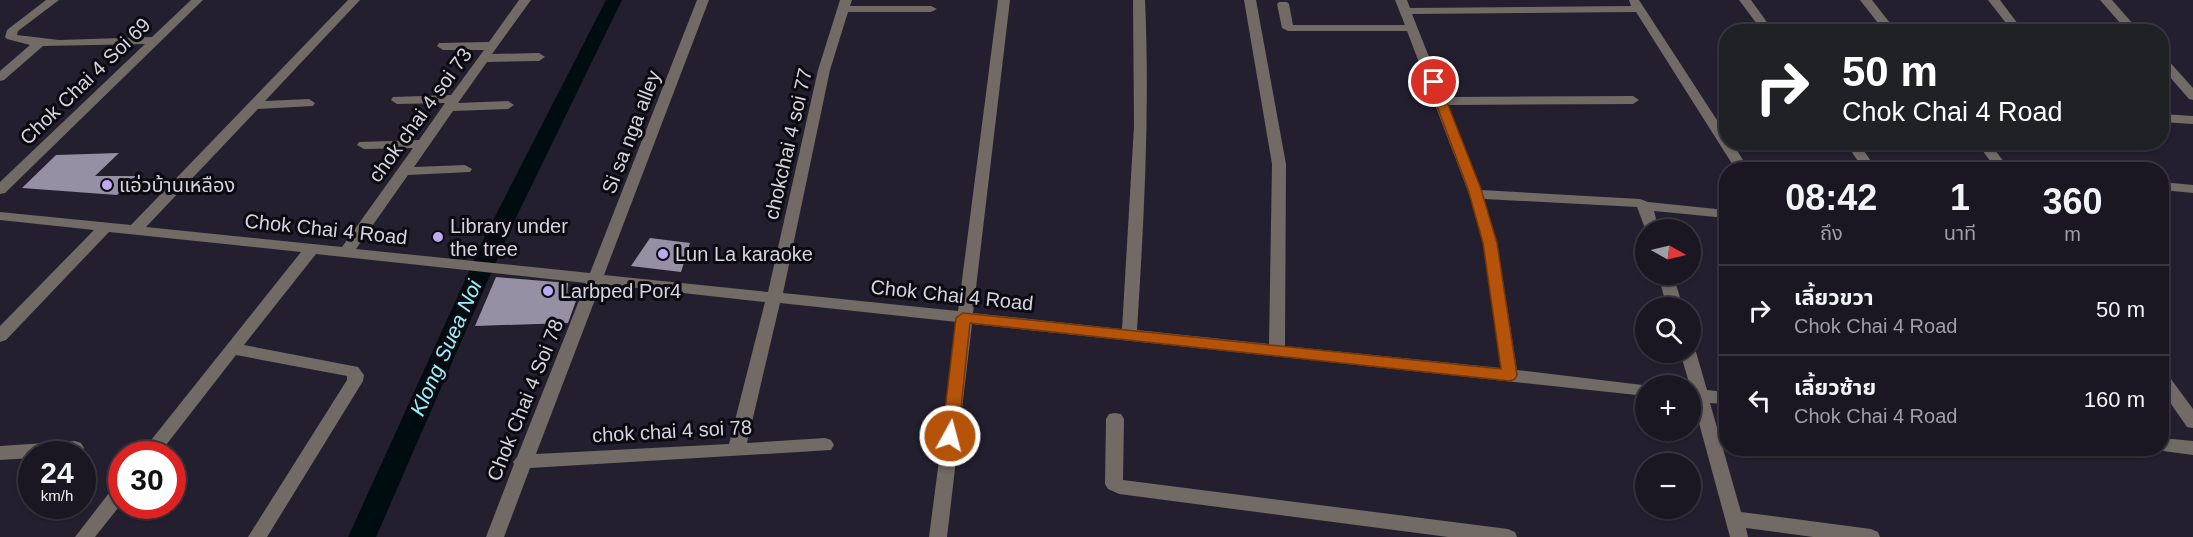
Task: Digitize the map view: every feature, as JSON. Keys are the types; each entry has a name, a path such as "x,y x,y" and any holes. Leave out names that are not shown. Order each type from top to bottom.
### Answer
{"street":[{"path":"52,0 13,30 11,37 40,42 154,40"},
{"name":"Chok Chai 4 Soi 69","path":"0,190 197,0"},
{"path":"135,230 354,0"},
{"name":"chok chai 4 soi 73","path":"346,252 525,0"},
{"name":"Si sa nga alley","path":"596,279 703,0"},
{"path":"938,537 963,318 1004,0"},
{"path":"1129,335 1141,164 1143,65 1139,0"},
{"path":"1250,0 1279,164 1277,351"},
{"path":"1745,0 1762,24"},
{"path":"1866,0 1886,24"},
{"path":"1994,0 2013,24"},
{"path":"2106,0 2128,24"},
{"path":"844,4 932,9"},
{"name":"chokchai 4 soi 77","path":"736,450 774,297 824,70 844,4"},
{"path":"1283,4 1288,28 1412,28"},
{"path":"1510,375 1490,243 1476,194 1403,5 1636,5 1719,133"},
{"path":"0,77 40,42"},
{"path":"442,46 493,46"},
{"path":"485,58 539,57"},
{"path":"2169,69 2193,96"},
{"path":"397,100 508,105"},
{"path":"1441,101 1633,100"},
{"path":"254,105 309,103"},
{"path":"2169,118 2193,120"},
{"path":"364,145 423,144"},
{"path":"1988,150 1998,162"},
{"path":"404,171 465,169"},
{"path":"2169,187 2193,189"},
{"path":"1476,194 1640,203 1645,206 1719,213"},
{"path":"1645,206 1649,219"},
{"name":"Chok Chai 4 Road","path":"0,216 1635,389"},
{"path":"0,336 106,227"},
{"path":"159,441 312,249"},
{"name":"Chok Chai 4 Soi 78","path":"495,537 522,462 596,279"},
{"path":"233,349 352,371 356,375 355,381 257,537"},
{"path":"2169,389 2193,422"},
{"path":"1701,396 1719,397"},
{"path":"1701,411 1737,528 1871,537"},
{"path":"1115,419 1114,484 1119,487 1508,537"},
{"name":"chok chai 4 soi 78","path":"522,462 825,445"},
{"path":"2169,446 2193,448"},
{"path":"0,453 18,452"},
{"path":"84,537 108,507"}],"building":[{"path":"119,153 95,176 136,176 117,195 22,188 56,155"},
{"name":"Lun La karaoke","path":"650,238 690,243 681,272 631,266"},
{"path":"496,277 568,283 567,300 577,298 568,323 475,326"}],"waterway":[{"name":"Klong Suea Noi","path":"362,537 498,232 614,0"}],"place":[{"name":"แอ่วบ้านเหลือง","path":"107,185"},
{"name":"Library under the tree","path":"438,237"},
{"name":"Lun La karaoke","path":"663,254"},
{"name":"Larbped Por4","path":"548,291"}],"route":[{"path":"950,436 963,318 1510,375 1490,243 1474,189 1434,82"}]}
